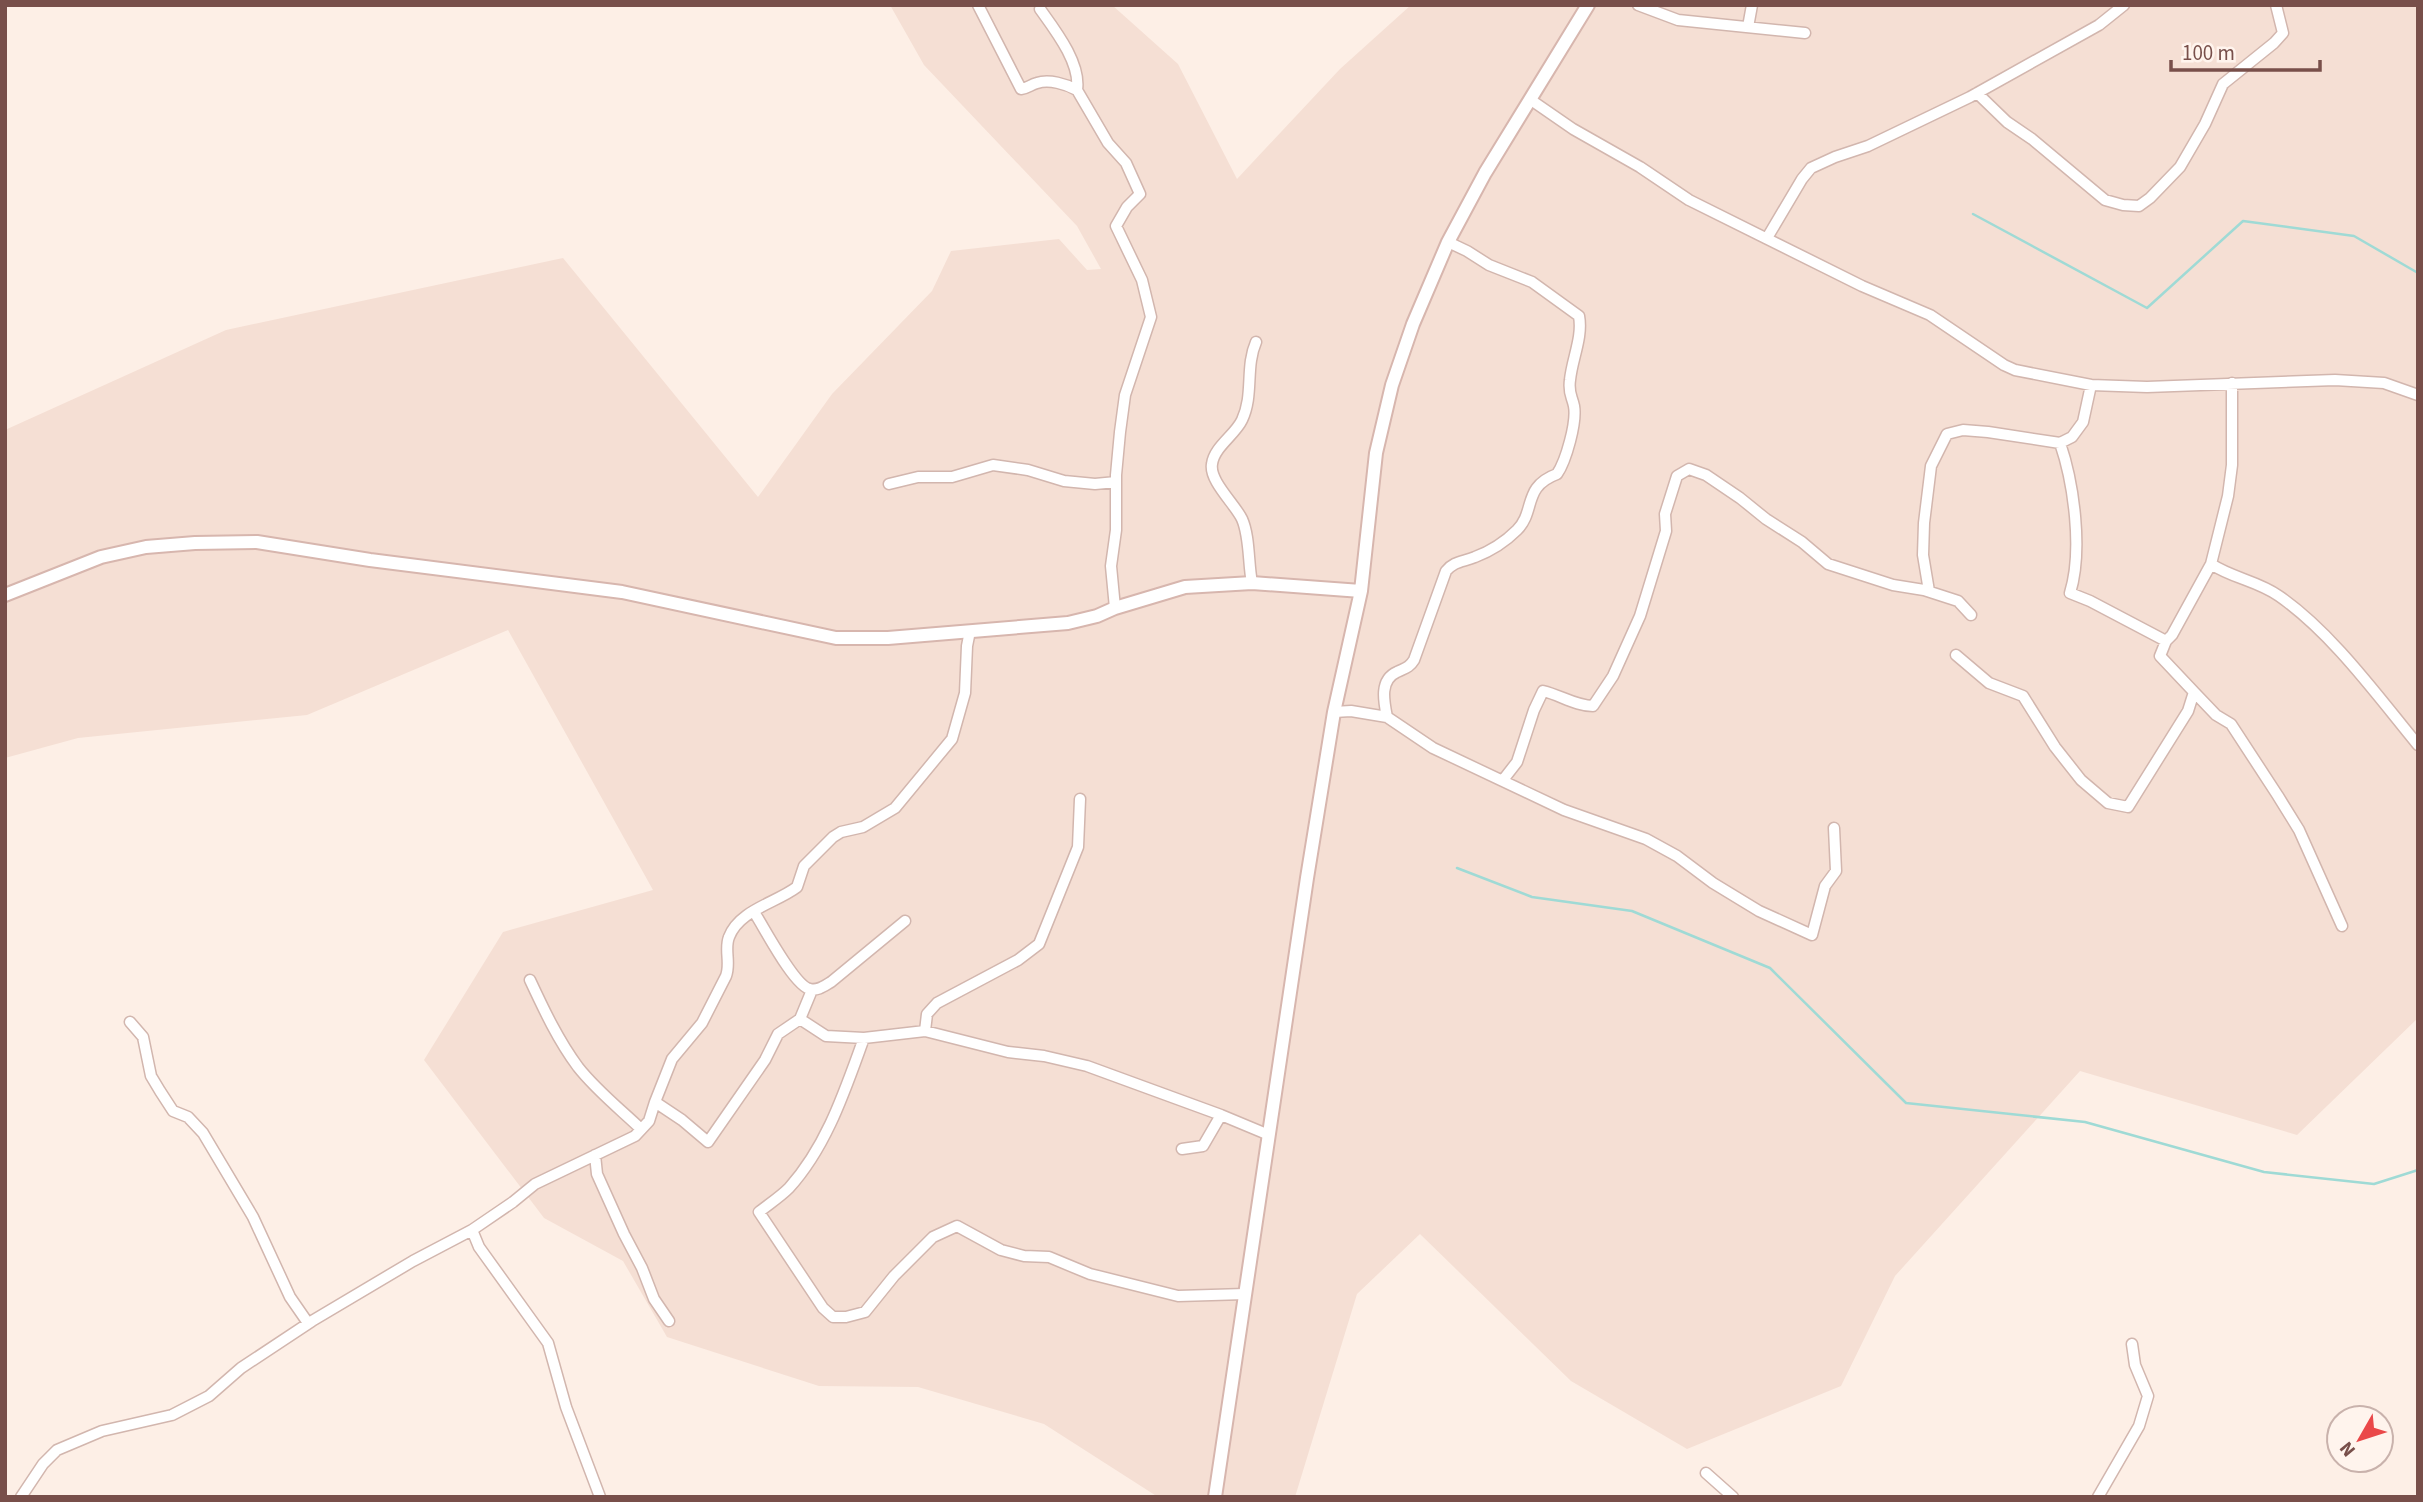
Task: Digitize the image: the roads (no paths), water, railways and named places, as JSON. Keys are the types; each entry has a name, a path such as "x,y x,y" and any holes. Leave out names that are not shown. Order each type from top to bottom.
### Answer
{"main road":[{"path":"1215,1497 1334,712 1361,591 1376,453 1392,385 1413,324 1448,242 1485,173 1588,5"},
{"path":"5,595 101,557 146,547 257,542 370,560 622,592 836,638 888,638 1068,623 1097,617 1115,608 1185,587 1252,583 1361,591"}],"street":[{"path":"978,5 1021,89 1037,82 1052,82 1077,90"},
{"path":"1638,5 1678,20 1805,33"},
{"path":"1748,27 1752,5"},
{"path":"1767,238 1811,168 1880,141 1977,93 2099,25 2124,5"},
{"path":"1977,93 2007,122 2032,139 2105,200 2138,206 2150,198 2180,167 2205,124 2222,84 2283,33 2276,5"},
{"path":"1040,9 1070,59 1078,79 1077,90 1108,142 1126,163 1140,194 1127,207 1116,226 1142,281 1151,317 1125,395 1120,432 1116,530 1111,566 1115,608"},
{"path":"1531,100 1689,200 1862,286 1930,315 2004,365 2030,375 2091,386 2147,387 2335,380 2384,383 2418,395"},
{"path":"1387,718 1384,688 1389,677 1407,669 1414,660 1446,571 1453,563 1474,558 1496,547 1520,527 1530,498 1541,481 1557,474 1569,449 1575,407 1569,393 1581,326 1579,316 1532,282 1489,265 1448,242"},
{"path":"1252,583 1247,559 1248,537 1243,520 1215,478 1211,466 1215,456 1242,421 1251,383 1251,354 1256,342"},
{"path":"2232,383 2232,466 2228,496 2211,564 2160,656 2217,715 2231,724 2299,830 2342,926"},
{"path":"1929,591 1923,555 1924,523 1931,466 1947,434 1963,430 2060,443 2072,437 2083,422 2091,386"},
{"path":"2060,443 2069,471 2075,537 2075,579 2070,593 2166,641"},
{"path":"889,484 918,477 953,477 993,465 1028,470 1063,481 1095,484 1116,482"},
{"path":"1503,780 1517,762 1543,691 1563,696 1581,706 1593,706 1613,676 1640,616 1666,531 1665,514 1677,476 1689,469 1706,475 1740,498 1828,564 1893,585 1929,591 1958,601 1971,615"},
{"path":"2211,564 2226,575 2276,594 2300,613 2324,635 2418,745"},
{"path":"21,1497 43,1464 57,1450 102,1431 173,1415 209,1396 241,1368 308,1324 413,1261 472,1230 536,1184 635,1136 649,1121 672,1059 702,1023 726,976 727,943 736,926 797,887 804,866 833,837 873,822 895,808 952,739 965,693 970,631"},
{"path":"1956,655 1989,682 2023,696 2054,747 2081,780 2108,803 2128,807 2188,710 2194,692"},
{"path":"1334,712 1351,711 1387,718 1433,748 1564,810 1646,839 1677,856 1713,883 1759,911 1812,935 1825,887 1836,872 1834,828"},
{"path":"925,1031 928,1014 937,1003 1018,960 1039,944 1078,847 1080,799"},
{"path":"754,912 799,982 812,990 831,982 905,921"},
{"path":"530,980 562,1043 579,1067 592,1083 641,1129"},
{"path":"655,1102 708,1142 765,1060 778,1034 800,1019 812,990"},
{"path":"800,1019 826,1036 864,1038 925,1031 1008,1052 1044,1056 1087,1066 1269,1135"},
{"path":"130,1022 143,1037 151,1076 173,1111 188,1117 202,1133 253,1217 290,1297 308,1324"},
{"path":"864,1038 836,1114 818,1144 788,1189 759,1212 817,1299 833,1317 865,1312 894,1276 933,1237 957,1226 1001,1250 1024,1256 1049,1257 1090,1274 1178,1296 1245,1294"},
{"path":"1182,1149 1203,1146 1221,1115"},
{"path":"595,1155 597,1174 654,1299 668,1321"},
{"path":"472,1230 479,1247 548,1343 566,1407 600,1497"},
{"path":"2098,1497 2139,1426 2148,1396 2135,1365 2132,1344"},
{"path":"1706,1473 1733,1497"}],"waterway":[{"path":"1973,214 2147,308 2243,221 2354,236 2418,273"},
{"path":"1457,868 1532,897 1632,911 1770,968 1906,1103 2085,1122 2264,1172 2374,1184 2418,1170"}]}
